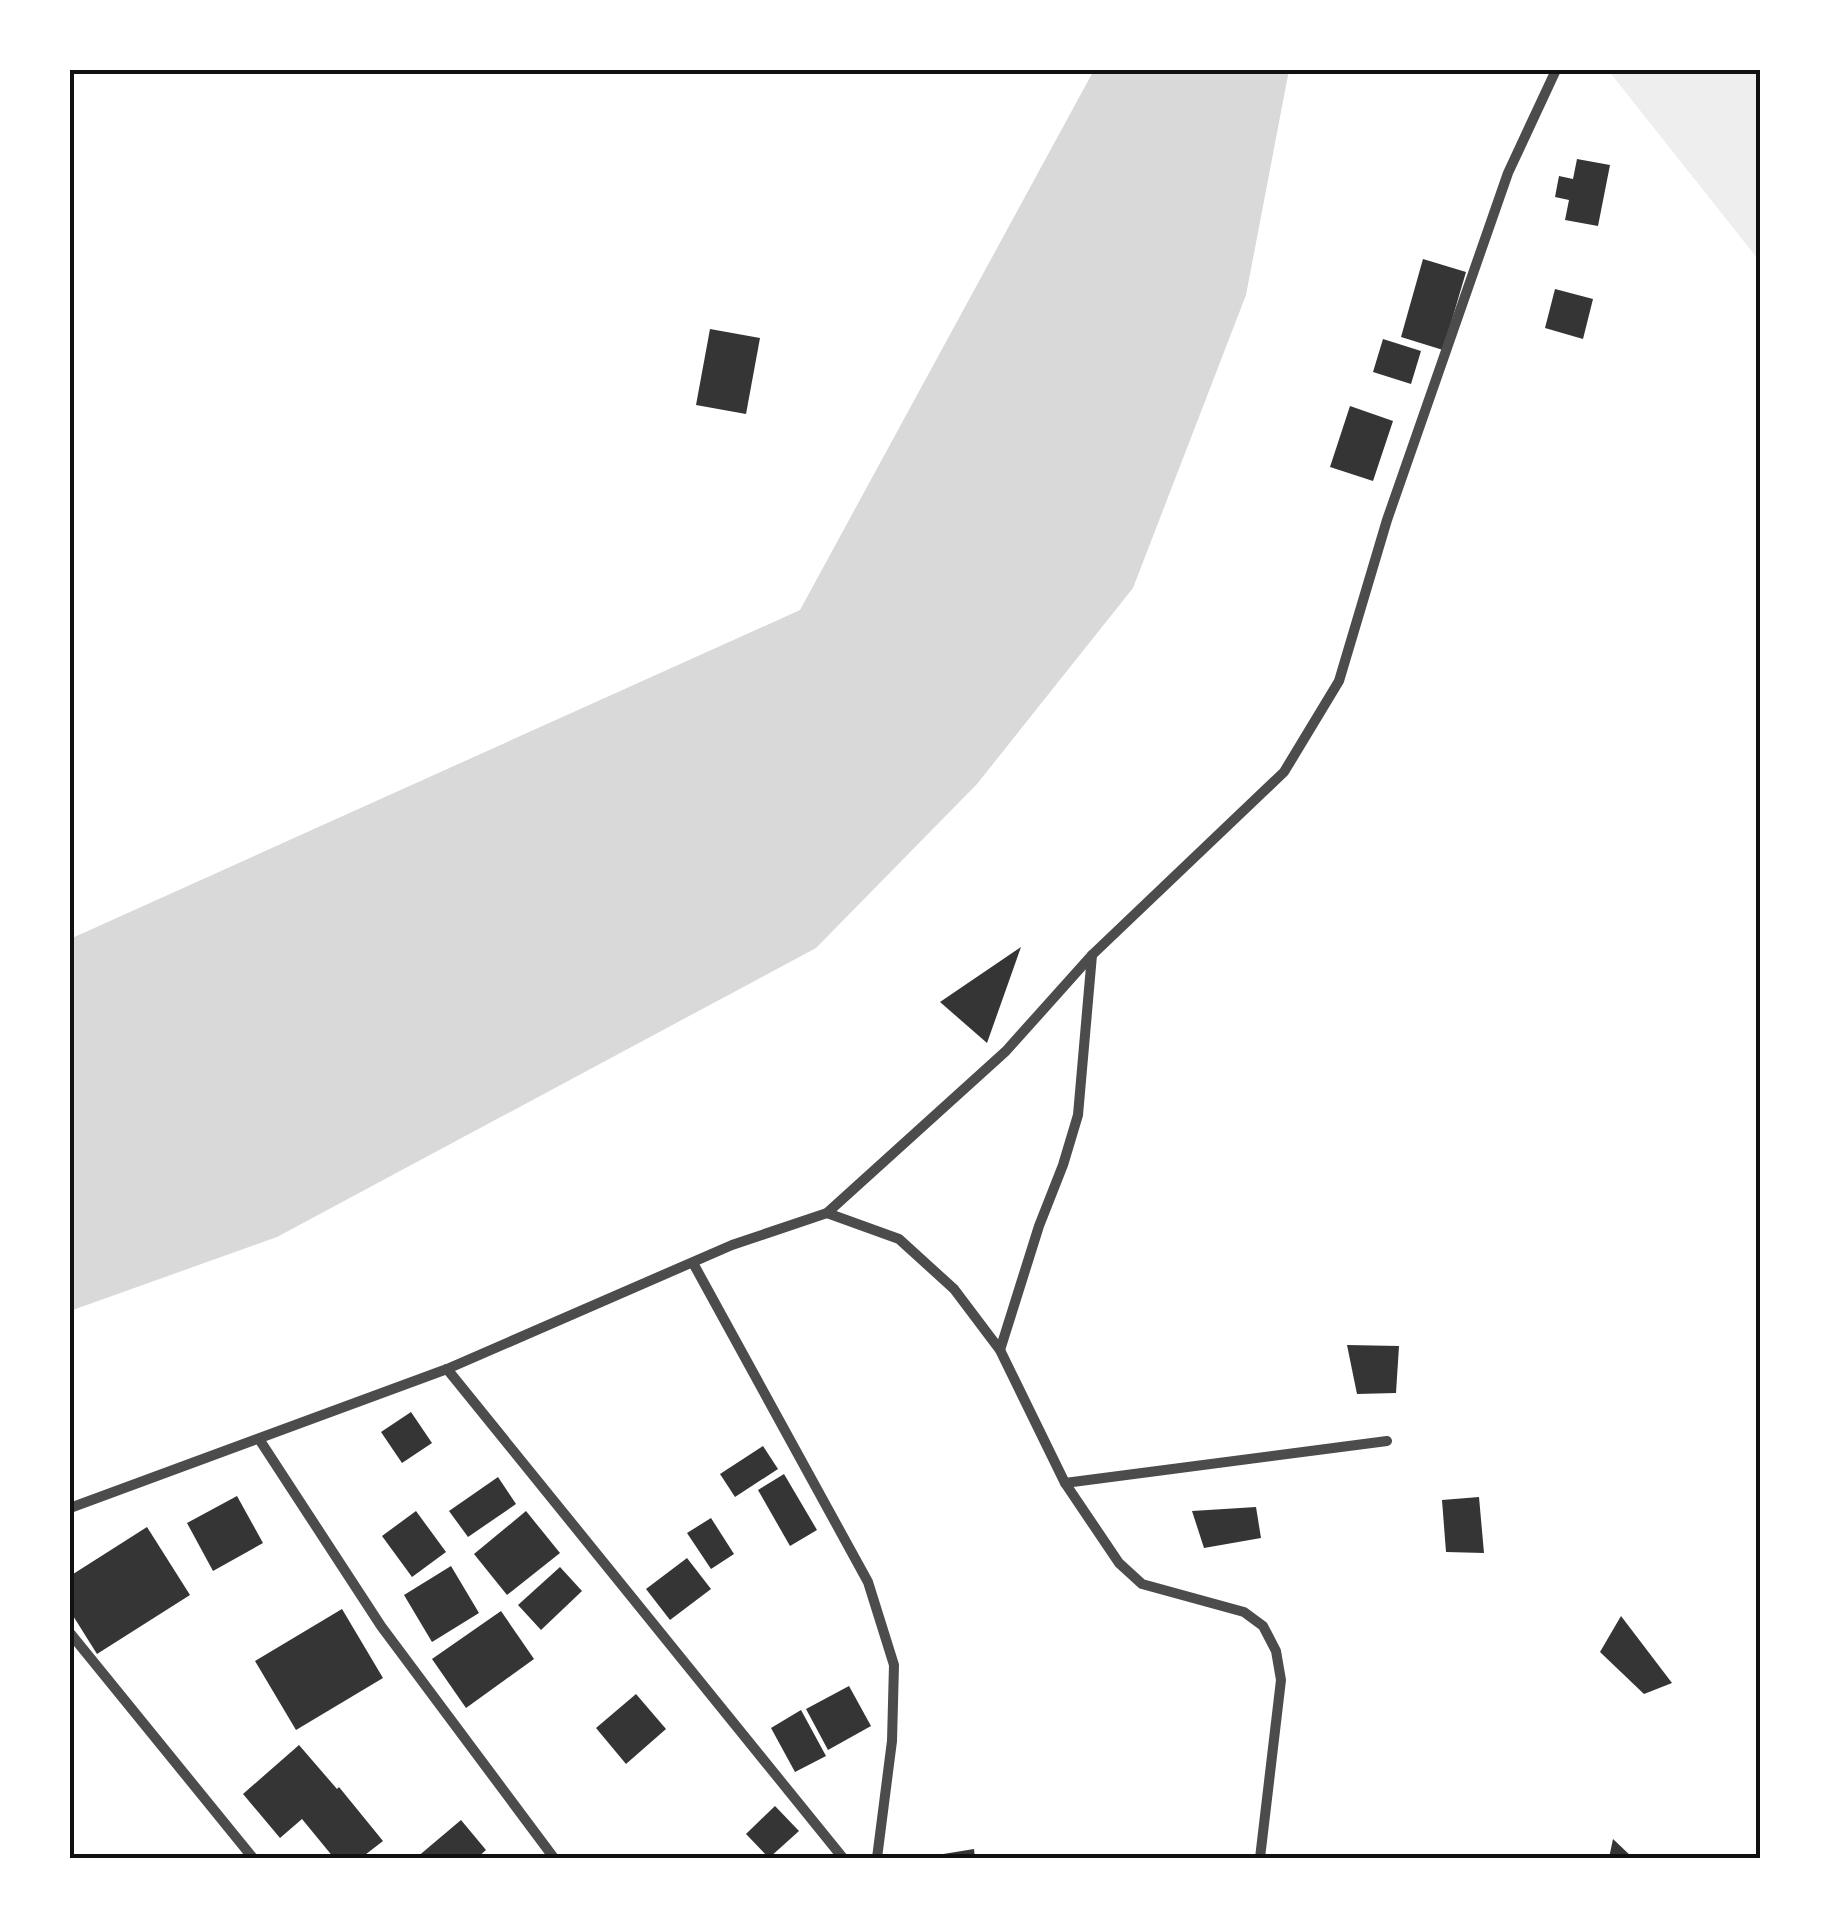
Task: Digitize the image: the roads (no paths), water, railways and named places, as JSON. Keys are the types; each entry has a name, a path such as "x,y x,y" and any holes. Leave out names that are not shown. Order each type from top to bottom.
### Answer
{"street":[{"path":"70,1508 447,1369 732,1246 828,1213 1006,1051 1092,955 1284,772 1340,681 1387,520 1508,173 1556,70"},
{"path":"1000,1350 1078,1115 1092,955"},
{"path":"828,1213 899,1239 954,1289 1000,1350 1065,1483 1120,1563 1142,1584 1244,1612 1263,1626 1276,1651 1281,1680 1260,1858"},
{"path":"693,1262 868,1582 894,1666 892,1742 878,1858"},
{"path":"447,1369 843,1858"},
{"path":"259,1439 381,1626 554,1858"},
{"path":"1065,1483 1387,1441"},
{"path":"70,1634 252,1858"}]}
